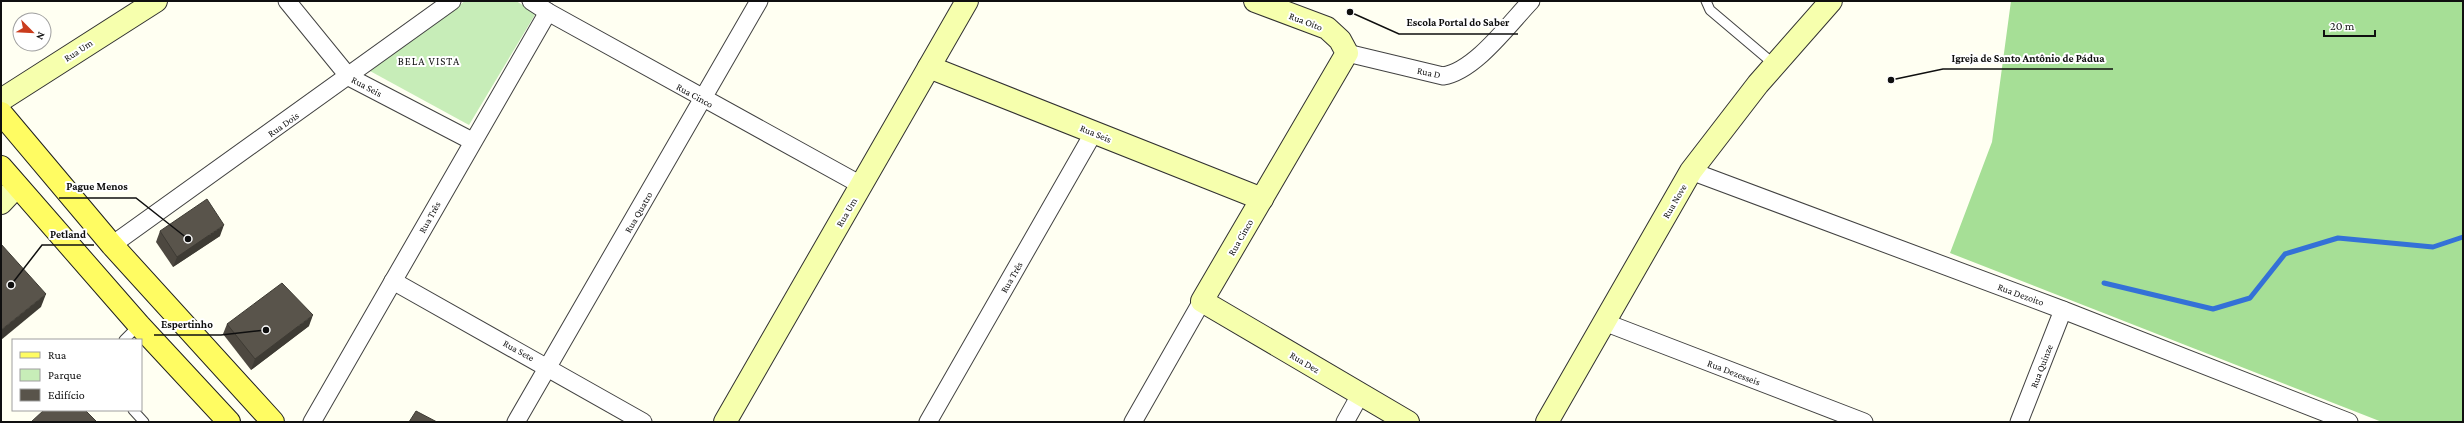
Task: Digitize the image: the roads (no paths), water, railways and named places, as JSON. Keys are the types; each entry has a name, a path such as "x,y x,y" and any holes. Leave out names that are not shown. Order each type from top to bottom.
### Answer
{"main road":[{"path":"1,113 112,245 273,422"},
{"path":"1,167 132,332 140,339"},
{"path":"142,341 229,422"}],"street":[{"name":"Rua Um","path":"1,100 156,1"},
{"name":"Rua Seis","path":"286,1 349,77 472,141"},
{"name":"Rua Dois","path":"112,245 349,77 452,1"},
{"name":"Rua Cinco","path":"531,1 703,99 861,185"},
{"name":"Rua Quatro","path":"516,422 759,1"},
{"name":"Rua Um","path":"725,422 930,67 966,1"},
{"name":"Rua Oito","path":"1255,1 1327,28 1340,40 1347,53"},
{"name":"Rua D","path":"1347,53 1443,76 1452,74 1471,63 1531,1"},
{"name":"Rua Nove","path":"1547,422 1691,171 1775,65 1831,1"},
{"name":"Rua Três","path":"312,422 472,141 548,12"},
{"name":"Rua Cinco","path":"1133,422 1347,53"},
{"name":"Rua Seis","path":"930,67 1262,199"},
{"name":"Rua Três","path":"928,422 1094,132"},
{"name":"Rua Dezoito","path":"1691,171 2063,310 2349,422"},
{"path":"1,203 17,186"},
{"name":"Rua Sete","path":"393,281 549,367 643,422"},
{"name":"Rua Dez","path":"1202,301 1408,422"},
{"name":"Rua Quinze","path":"2019,422 2063,310"},
{"name":"Rua Dezesseis","path":"1604,322 1864,422"},
{"path":"1345,422 1360,395"}],"lane":[{"path":"1706,1 1710,10 1775,65"},
{"path":"134,411 144,422"}],"waterway":[{"path":"2104,283 2213,309 2250,298 2285,254 2338,238 2433,247 2463,237"}],"place":[{"name":"Escola Portal do Saber","path":"1350,12"},
{"name":"Igreja de Santo Antônio de Pádua","path":"1891,80"},
{"name":"Pague Menos","path":"188,239"},
{"name":"Petland","path":"11,285"},
{"name":"Espertinho","path":"266,330"}],"district":[{"name":"BELA VISTA","path":"429,61"}]}
